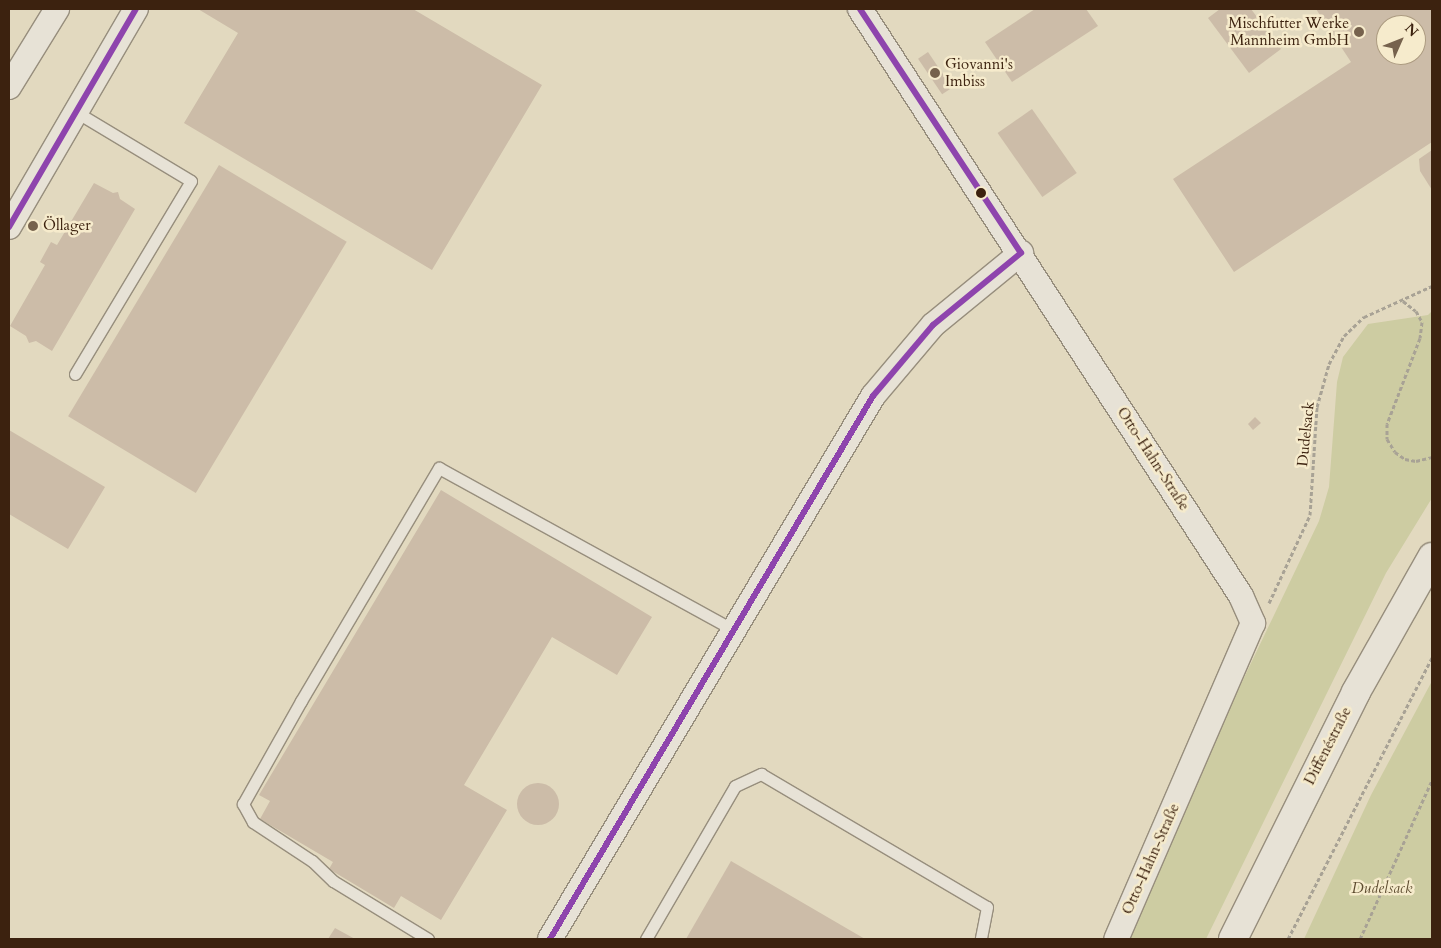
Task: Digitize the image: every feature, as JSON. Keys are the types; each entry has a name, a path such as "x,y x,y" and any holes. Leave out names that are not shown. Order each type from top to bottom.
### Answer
{"main road":[{"name":"Diffenéstraße","path":"1233,939 1356,692 1432,557"}],"street":[{"path":"9,87 57,9"},
{"path":"9,226 136,9"},
{"name":"Otto-Hahn-Straße","path":"860,9 1021,254 1241,596 1253,623 1116,939"},
{"path":"550,939 873,396 933,325 1021,254"}],"lane":[{"path":"75,374 191,181 76,112"},
{"path":"428,939 333,881 312,861 253,822 244,804 301,701 439,468 734,630"},
{"path":"646,939 735,786 762,774 987,907 981,939"}],"path":[{"name":"Dudelsack","path":"1253,623 1272,598 1308,520 1318,407 1329,364 1344,336 1364,317 1403,301 1432,286"},
{"path":"1403,301 1416,311 1422,322 1420,338 1386,424 1386,439 1395,452 1405,459 1416,461 1432,457"},
{"path":"1288,939 1432,658"},
{"path":"1360,939 1432,780"}],"green space":[{"path":"1432,311 1432,498 1386,573 1206,939 1129,939 1219,730 1319,521 1329,487 1337,382 1343,357 1368,324 1428,315"},
{"name":"Dudelsack","path":"1432,681 1432,939 1304,939 1371,795"}],"building":[{"path":"198,9 413,9 542,85 432,270 184,123 238,33"},
{"path":"1035,9 1086,9 1098,26 1012,82 985,42"},
{"path":"1220,9 1251,9 1281,49 1249,73 1208,18"},
{"path":"1316,9 1432,9 1432,142 1234,272 1173,179 1351,62"},
{"path":"928,52 952,88 942,94 918,59"},
{"path":"1032,109 1077,173 1042,197 998,133"},
{"path":"1432,150 1432,190 1420,171 1419,159"},
{"path":"219,165 347,242 196,493 68,416"},
{"path":"94,183 113,193 118,192 120,199 135,209 52,351 36,341 29,343 26,336 10,326 45,265 40,262 51,242 57,245"},
{"path":"1255,417 1261,423 1253,430 1248,424"},
{"path":"9,430 105,487 68,549 9,514"},
{"path":"441,490 652,617 617,675 552,637 464,785 507,810 441,920 401,896 394,908 329,869 333,862 260,819 270,801 259,795"},
{"path":"538,783 553,789 559,804 553,819 538,825 523,819 517,804 523,789"},
{"path":"731,861 865,939 686,939"},
{"path":"335,928 355,939 328,939"}],"transit line":[{"path":"9,227 136,9"},
{"path":"860,9 1021,253"},
{"path":"550,939 873,396 933,325 1021,253"}],"place":[{"name":"Mischfutter Werke Mannheim GmbH","path":"1359,32"},
{"name":"Giovanni's Imbiss","path":"935,73"},
{"name":"Öllager","path":"33,226"}]}
